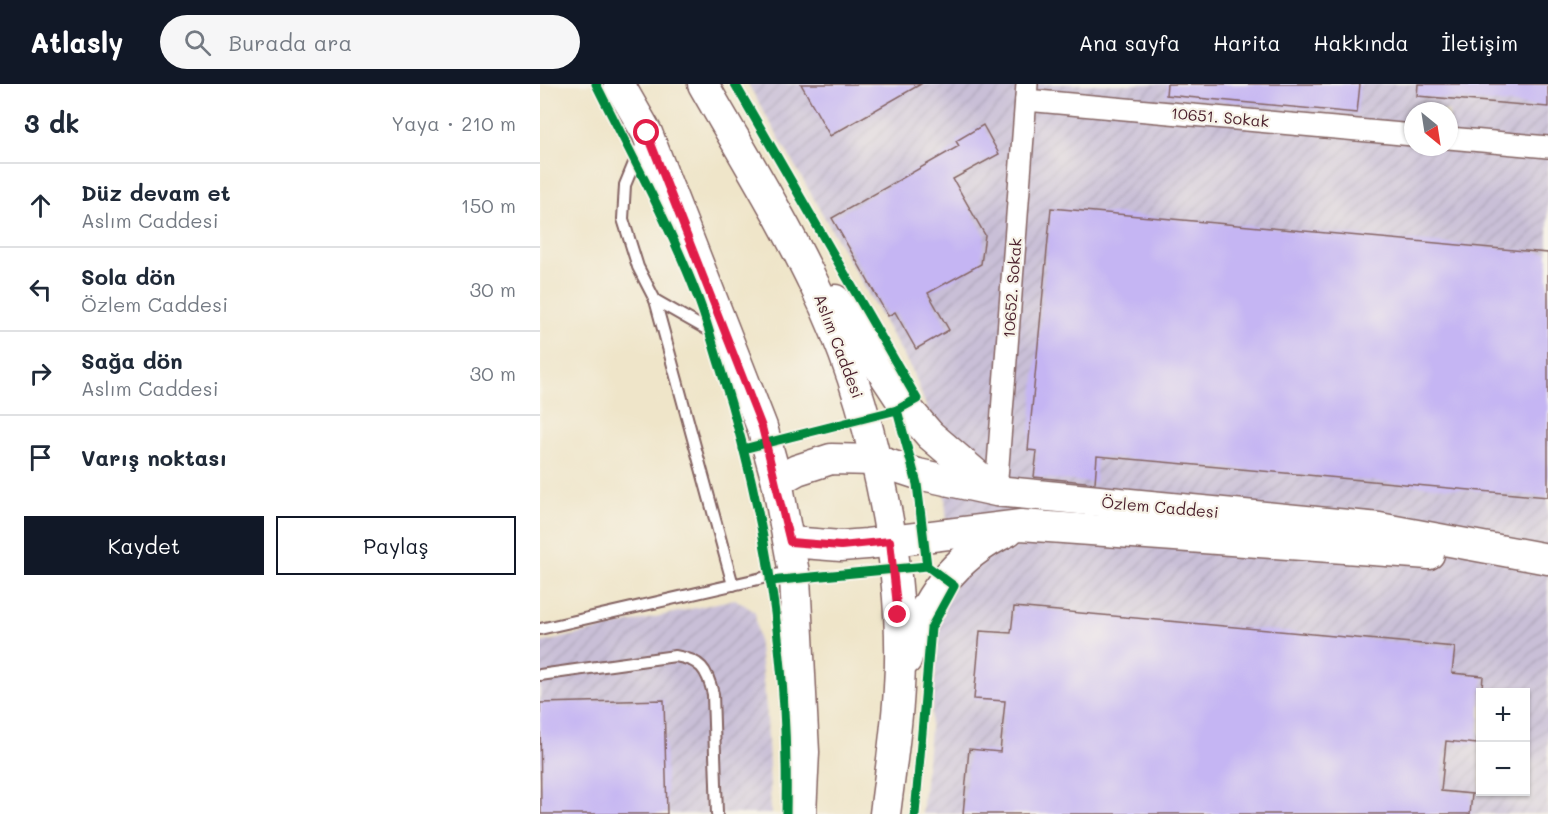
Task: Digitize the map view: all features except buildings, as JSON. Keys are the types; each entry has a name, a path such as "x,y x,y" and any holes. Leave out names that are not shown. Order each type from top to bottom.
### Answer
{"main road":[{"path":"619,84 647,133 762,427 777,481 794,571 804,752 801,814"},
{"name":"Aslım Caddesi","path":"703,84 815,285 842,349 866,417 890,541 898,615 899,686 885,814"},
{"path":"794,246 846,314 905,406 930,435 996,491"},
{"name":"Özlem Caddesi","path":"777,481 797,470 831,459 875,460 918,474 996,491 1379,528 1548,561"},
{"path":"899,686 914,634 944,577 978,547 1021,525"},
{"name":"Özlem Caddesi","path":"790,542 841,546 1021,525 1548,561"}],"street":[{"name":"10651. Sokak","path":"1027,92 1404,134"},
{"name":"10652. Sokak","path":"996,491 1027,92"},
{"path":"1458,139 1548,147"}],"lane":[{"path":"647,133 625,185 624,219 638,267 656,300 732,585"},
{"path":"656,300 729,342"},
{"path":"540,629 794,571"},
{"path":"540,675 675,656 690,658 702,666 709,678 713,694 717,814"}],"shaded area":[{"path":"748,84 1548,84 1548,814 922,814 948,537 944,486 934,428 914,374"},
{"path":"735,599 755,612 767,716 771,814 540,814 540,643"}],"cycle path":[{"path":"596,84 661,213 700,302 736,421 762,532 779,644 786,757 786,814"},
{"path":"735,84 917,399 897,410 917,484 927,566 954,586 931,628 915,814"},
{"path":"743,449 897,410"},
{"path":"770,581 927,566"}],"route":[{"path":"647,133 762,427 790,542 841,546 890,541 898,615"}]}
